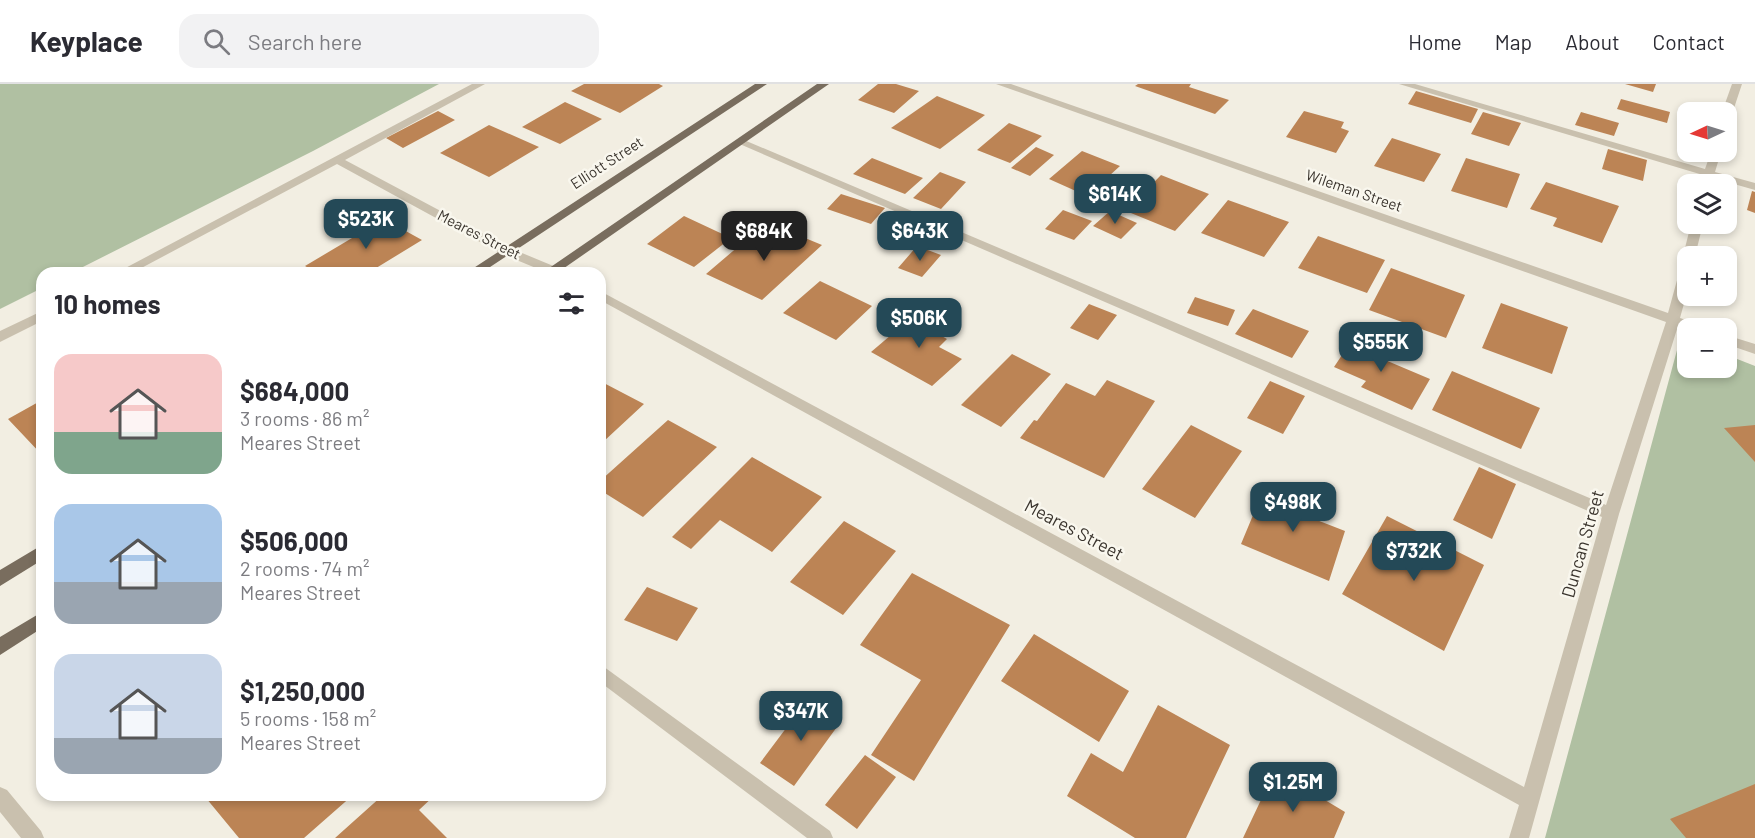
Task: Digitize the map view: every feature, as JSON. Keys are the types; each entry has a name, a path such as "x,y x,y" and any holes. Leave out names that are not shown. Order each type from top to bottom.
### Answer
{"main road":[{"name":"Elliott Street","path":"481,267 762,84"},
{"path":"560,267 824,84"},
{"path":"0,579 36,556"},
{"path":"0,647 36,623"}],"street":[{"path":"133,267 480,84"},
{"name":"Wileman Street","path":"1001,84 1677,321"},
{"path":"1404,84 1691,174"},
{"path":"1731,102 1737,84"},
{"path":"740,142 1611,514"},
{"name":"Meares Street","path":"337,160 506,251 542,267"},
{"path":"1737,184 1755,187"},
{"name":"Meares Street","path":"606,298 1530,800"},
{"name":"Duncan Street","path":"1519,838 1611,514 1677,305"},
{"path":"0,337 36,318"},
{"path":"1737,343 1755,349"},
{"path":"606,676 823,838"},
{"path":"0,797 34,838"}],"green space":[{"path":"0,84 439,84 313,151 83,267 36,267 36,291 0,309"},
{"path":"1677,350 1677,378 1737,378 1737,359 1755,366 1755,838 1545,838"}],"building":[{"path":"584,84 659,84 663,86 620,113 571,91"},
{"path":"878,84 896,84 919,91 894,113 858,100"},
{"path":"1138,84 1191,84 1189,87 1229,100 1215,114 1135,86"},
{"path":"1625,84 1656,84 1653,92"},
{"path":"1416,91 1478,109 1471,123 1408,104"},
{"path":"937,96 985,115 940,149 891,128"},
{"path":"1621,99 1670,112 1667,123 1617,109"},
{"path":"565,102 602,119 560,144 522,127"},
{"path":"438,111 455,120 403,148 386,138"},
{"path":"1304,111 1344,122 1341,128 1349,131 1336,153 1286,137"},
{"path":"1483,112 1521,123 1509,146 1471,134"},
{"path":"1581,112 1619,123 1614,136 1575,125"},
{"path":"1009,123 1042,136 1010,163 977,150"},
{"path":"489,125 539,147 489,177 440,153"},
{"path":"1392,138 1441,154 1424,182 1374,166"},
{"path":"1036,147 1054,155 1030,176 1011,168"},
{"path":"1608,149 1647,160 1643,181 1602,169"},
{"path":"1082,151 1120,166 1087,196 1049,179"},
{"path":"872,158 923,178 905,194 853,174"},
{"path":"1466,158 1520,174 1507,208 1451,191"},
{"path":"940,172 966,182 941,209 913,198"},
{"path":"1161,175 1209,194 1175,231 1126,211"},
{"path":"1546,182 1619,206 1602,243 1553,226 1557,218 1530,209"},
{"path":"1752,191 1755,192 1755,213 1747,210"},
{"path":"841,194 885,208 871,224 827,209"},
{"path":"1228,200 1289,222 1264,257 1201,233"},
{"path":"1063,210 1092,221 1074,240 1045,229"},
{"path":"1110,211 1137,223 1121,239 1093,226"},
{"path":"684,216 731,238 694,267 647,244"},
{"path":"384,219 422,240 378,267 305,266"},
{"path":"776,226 822,245 762,300 706,274 753,234 762,238"},
{"path":"1318,236 1385,260 1367,293 1298,268"},
{"path":"917,246 941,255 922,277 898,268"},
{"path":"1391,268 1465,295 1446,338 1369,310"},
{"path":"820,281 872,306 836,340 783,313"},
{"path":"1195,297 1235,310 1228,326 1187,313"},
{"path":"1501,303 1568,327 1552,374 1482,348"},
{"path":"1089,304 1117,315 1098,340 1070,328"},
{"path":"924,307 943,317 929,329 947,339 939,347 962,359 932,386 871,352"},
{"path":"1253,309 1309,331 1292,358 1235,334"},
{"path":"1356,334 1384,346 1378,357 1430,379 1412,410 1361,387 1366,381 1334,367"},
{"path":"1012,354 1051,374 1001,427 961,405"},
{"path":"1452,371 1540,408 1521,449 1432,410"},
{"path":"1107,380 1155,401 1104,478 1020,438 1034,420 1037,421 1066,383 1095,396"},
{"path":"1270,381 1305,396 1283,434 1247,418"},
{"path":"606,384 644,404 606,439"},
{"path":"36,403 36,449 8,419"},
{"path":"668,420 717,447 643,517 606,494 606,476"},
{"path":"1191,425 1242,451 1195,518 1142,489"},
{"path":"1755,425 1755,462 1724,428"},
{"path":"752,457 822,497 772,552 720,520 691,549 672,537"},
{"path":"1479,467 1516,484 1492,539 1453,520"},
{"path":"1266,484 1315,503 1309,517 1345,531 1329,581 1241,544"},
{"path":"1387,516 1484,565 1444,651 1342,594"},
{"path":"844,521 896,551 843,615 790,582"},
{"path":"912,573 1010,625 914,781 871,755 921,680 860,645"},
{"path":"647,587 698,608 677,641 624,620"},
{"path":"1034,634 1129,691 1099,742 1001,681"},
{"path":"808,699 842,720 794,786 760,763"},
{"path":"1158,705 1230,745 1186,838 1135,838 1067,796 1091,753 1123,772"},
{"path":"865,755 896,777 857,829 825,805"},
{"path":"1275,770 1345,812 1334,838 1243,838"},
{"path":"1755,784 1755,838 1686,838 1670,819"},
{"path":"208,801 346,801 304,838 239,838"},
{"path":"376,801 429,801 419,810 447,838 335,838"}]}
